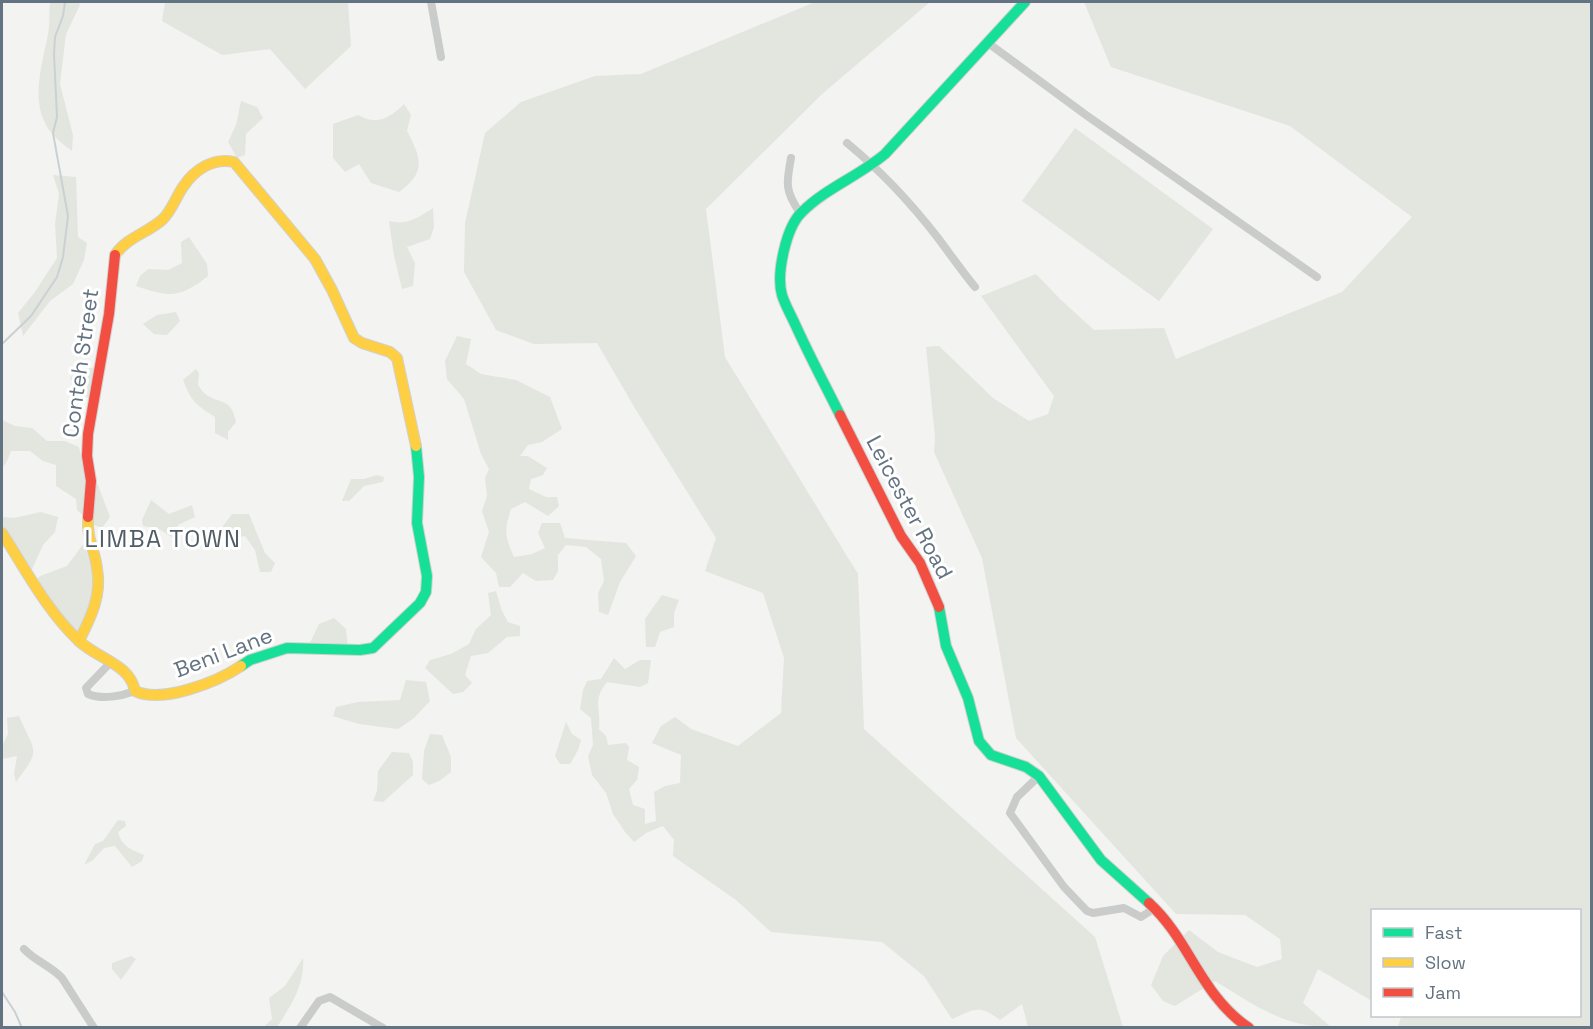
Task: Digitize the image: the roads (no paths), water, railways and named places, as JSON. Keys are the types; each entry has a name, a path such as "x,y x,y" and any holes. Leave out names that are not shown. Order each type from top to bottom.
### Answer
{"street":[{"path":"431,2 441,57"},
{"name":"Leicester Road","path":"1025,2 914,125 873,164 828,191 800,213 790,231 783,255 781,287 785,304 891,517 920,563 939,610 946,646 968,698 979,741 991,754 1026,766 1038,776 1101,860 1155,908 1177,936 1211,992 1243,1024 1250,1028"},
{"path":"988,43 1086,115 1317,277"},
{"path":"847,143 873,164 938,238 975,287"},
{"path":"791,158 788,192 800,213"},
{"name":"Beni Lane","path":"135,691 145,696 189,690 232,672 250,660 287,648 366,650 373,648 420,603 426,592 428,576 417,523 417,455 414,430 399,364 395,356 354,338 332,290 310,252 234,162 227,159 216,159 201,169 185,183 164,218"},
{"name":"Conteh Street","path":"79,641 92,616 99,589 97,567 87,534 91,481 87,456 88,434 109,314 114,258 117,251 133,237 164,218"},
{"path":"2,532 52,611 79,641 97,655 111,662 126,670 133,680 135,691 110,696 93,697 88,694 86,688 111,662"},
{"path":"1038,776 1017,796 1010,813 1064,886 1087,911 1093,913 1124,908 1141,917 1155,908"},
{"path":"24,949 36,961 62,978 94,1028"},
{"path":"300,1028 319,1001 330,997 383,1028"}],"waterway":[{"path":"2,344 31,316 57,277 63,257 68,216 53,133 57,117 55,37 63,16 65,2"},
{"path":"2,992 22,1028"}],"district":[{"name":"LIMBA TOWN","path":"163,539"}]}
